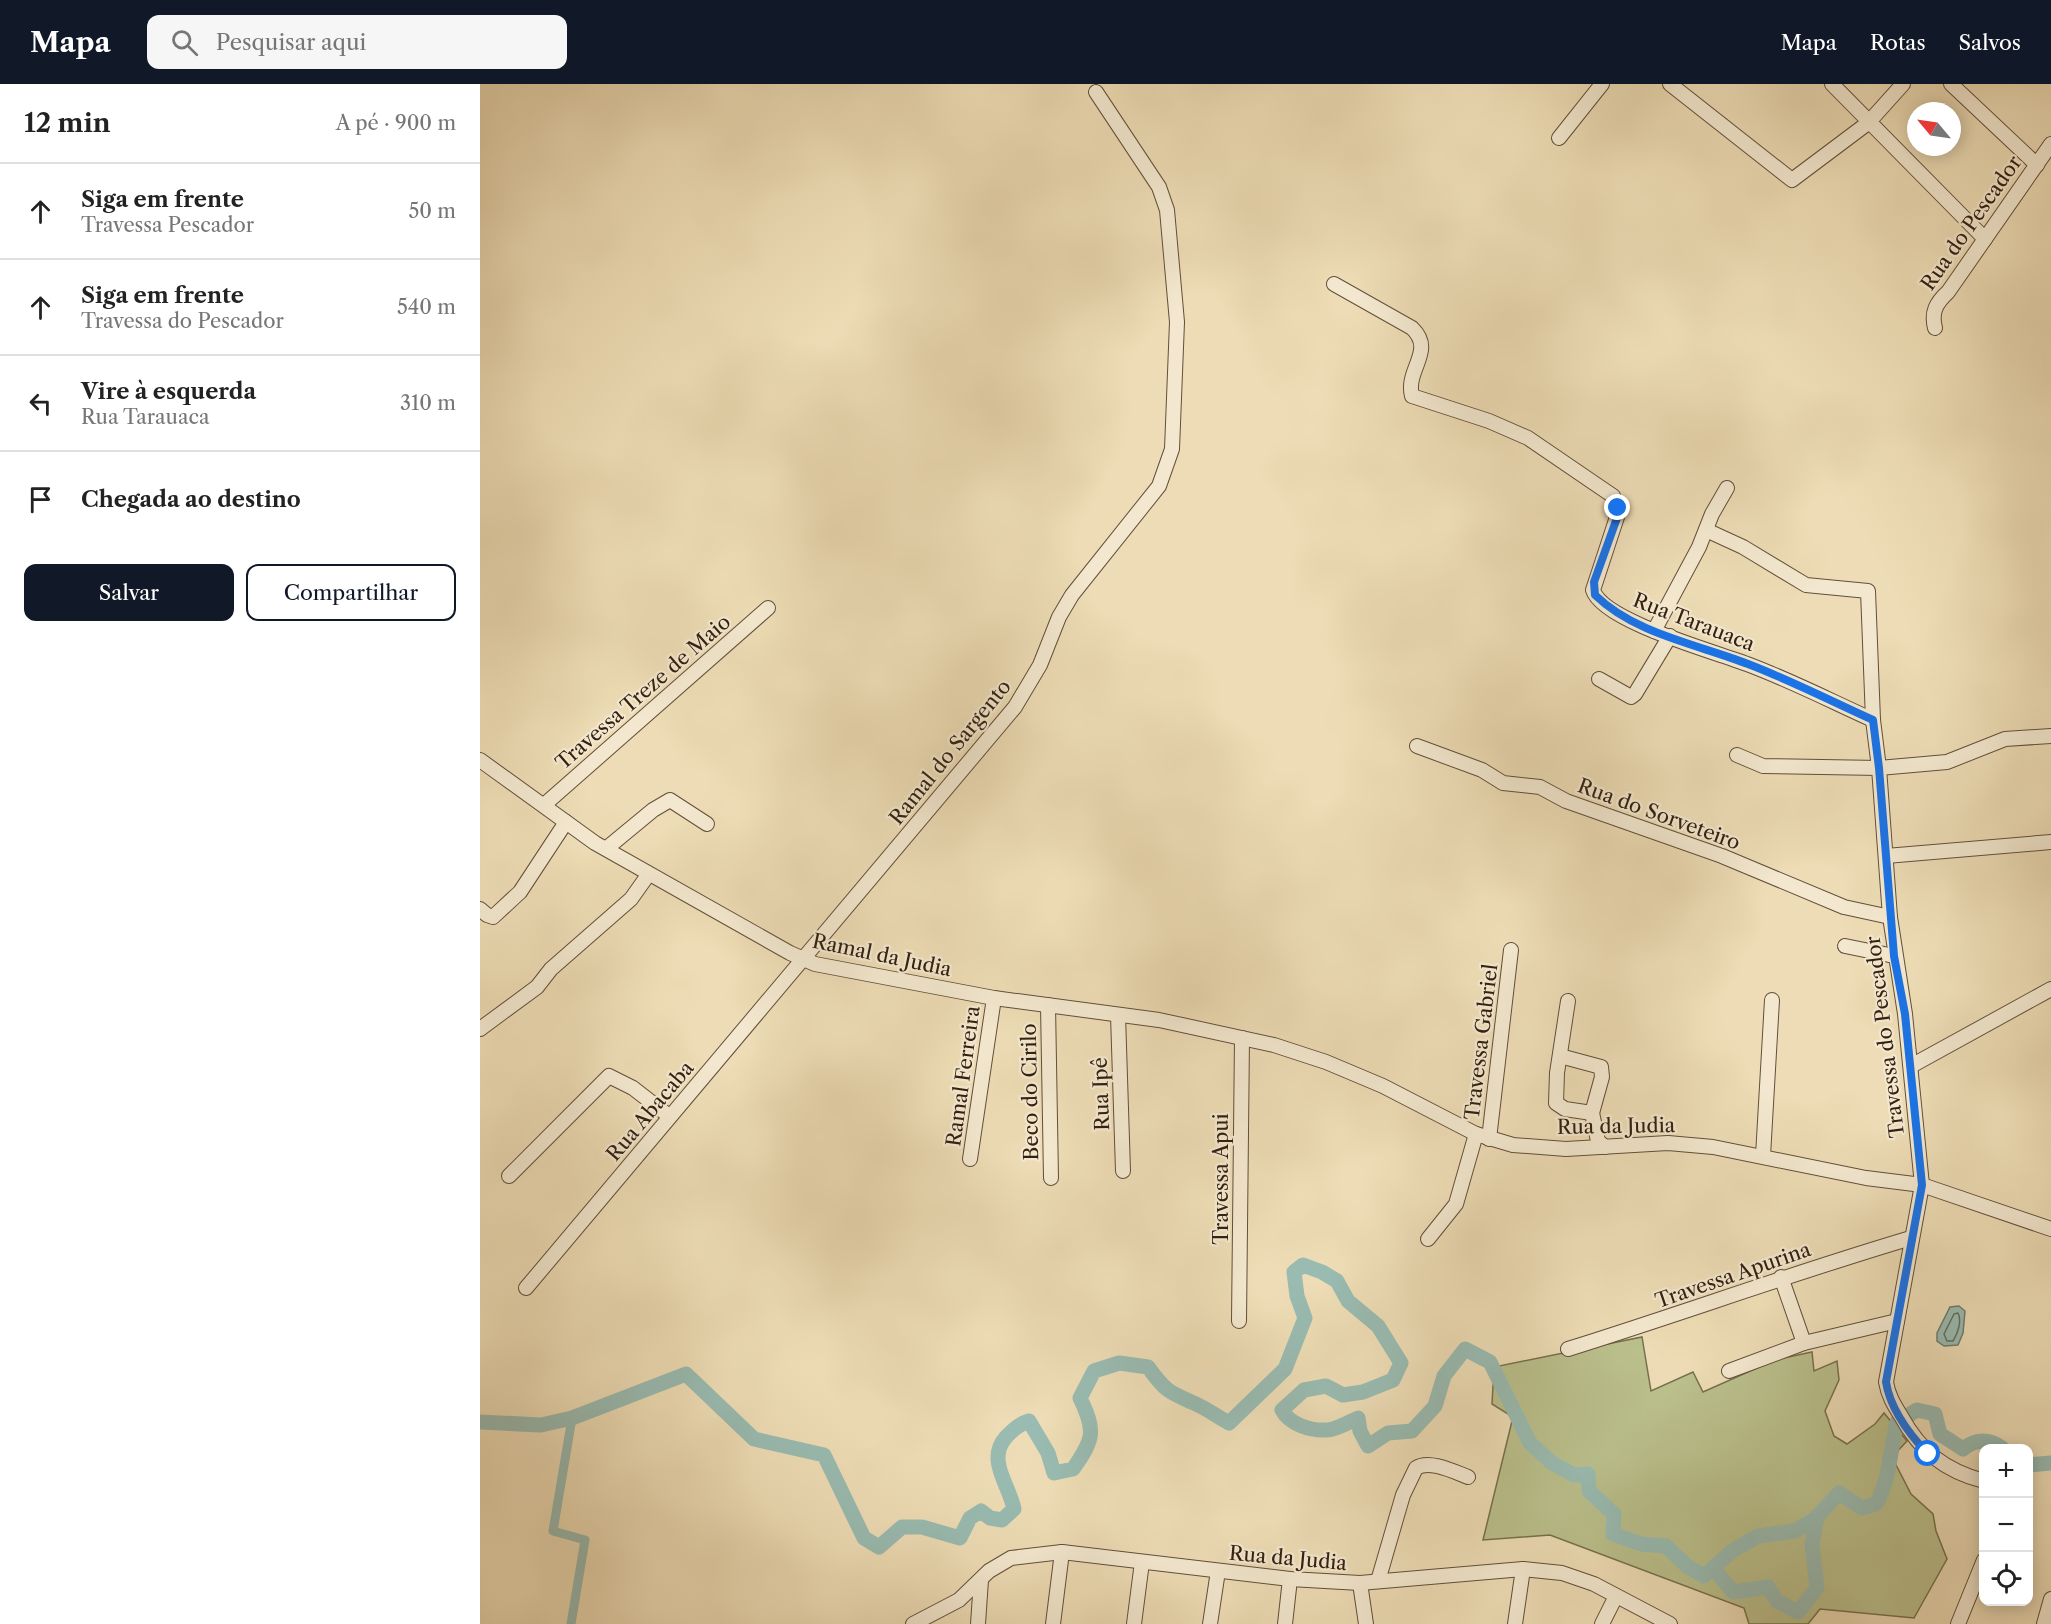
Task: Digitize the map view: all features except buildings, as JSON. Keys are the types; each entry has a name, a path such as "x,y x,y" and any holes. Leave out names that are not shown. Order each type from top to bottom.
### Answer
{"street":[{"path":"1559,138 1602,84"},
{"path":"1670,84 1792,180 1868,123 1903,84"},
{"path":"1832,84 1985,239"},
{"path":"1951,84 2037,165"},
{"name":"Ramal do Sargento","path":"802,958 1015,707 1040,665 1059,617 1072,595 1151,497 1165,474 1172,449 1177,322 1167,210 1159,187 1096,92"},
{"name":"Rua do Pescador","path":"1935,328 1932,316 1938,301 1948,292 2051,144"},
{"name":"Rua Tarauaca","path":"1334,284 1412,328 1420,335 1423,340 1422,349 1411,383 1412,396 1513,430 1562,460 1613,496 1618,508 1617,518 1594,582 1595,595 1610,609 1654,631 1746,663 1873,720"},
{"path":"1654,631 1727,488"},
{"name":"Travessa do Pescador","path":"1706,530 1743,547 1806,585 1868,591 1873,720 1879,768 1890,917 1911,1066 1922,1185 1886,1382 1894,1403 1910,1432 1936,1461 1958,1473 1979,1480"},
{"name":"Travessa Treze de Maio","path":"544,805 768,608"},
{"path":"1599,679 1631,697 1670,636"},
{"path":"1737,755 1763,766 1879,768 1947,762 2005,739 2051,736"},
{"name":"Rua do Sorveteiro","path":"1417,746 1482,770 1503,783 1540,787 1566,801 1722,856 1844,907 1890,917"},
{"name":"Ramal da Judia","path":"480,760 566,822 648,875 802,958 846,971 994,998 1159,1020 1242,1038 1326,1062"},
{"path":"607,848 653,810 670,800 707,825"},
{"path":"485,913 499,914 520,892 566,822"},
{"path":"1886,856 2051,842"},
{"path":"480,1029 537,987 551,969 631,899 648,875"},
{"path":"1845,946 1894,956"},
{"name":"Travessa Gabriel","path":"1428,1239 1456,1204 1483,1136 1511,950"},
{"name":"Rua Abacaba","path":"526,1288 669,1116 736,1040 802,958"},
{"path":"1911,1066 2051,989"},
{"name":"Ramal Ferreira","path":"970,1159 994,998"},
{"path":"1763,1156 1772,1000"},
{"path":"1568,1001 1556,1103 1565,1109 1592,1113"},
{"name":"Beco do Cirilo","path":"1048,1005 1051,1179"},
{"name":"Rua Ipê","path":"1118,1015 1123,1171"},
{"name":"Travessa Apui","path":"1239,1321 1242,1038"},
{"path":"1560,1056 1600,1067 1602,1077 1592,1113 1598,1141 1605,1147"},
{"name":"Rua da Judia","path":"1326,1062 1383,1086 1483,1136 1514,1146 1566,1149 1638,1143 1679,1144 1763,1156 1866,1178 1922,1185 2051,1229"},
{"path":"509,1176 609,1076 633,1088 669,1116"},
{"name":"Travessa Apurina","path":"1568,1349 1658,1321 1781,1277 1911,1238"},
{"path":"1781,1277 1804,1343"},
{"path":"1729,1371 1804,1343 1897,1321"},
{"path":"1378,1581 1404,1496 1416,1468 1423,1465 1434,1466 1468,1477"},
{"path":"1053,1624 1062,1552"},
{"name":"Rua da Judia","path":"913,1624 959,1600 996,1566 1011,1558 1062,1552 1290,1579 1360,1583 1523,1569 1577,1576 1670,1624"},
{"path":"1134,1624 1142,1562"},
{"path":"1515,1624 1523,1569"},
{"path":"1958,1624 1979,1570"},
{"path":"1210,1624 1218,1571"},
{"path":"1285,1624 1290,1579"},
{"path":"978,1624 981,1580"},
{"path":"1360,1583 1363,1622"},
{"path":"1602,1624 1616,1596"},
{"path":"2044,1624 2051,1599"}],"green space":[{"path":"1642,1337 1651,1391 1693,1372 1703,1392 1775,1360 1812,1352 1814,1371 1837,1361 1839,1380 1825,1411 1834,1436 1847,1444 1875,1424 1884,1413 1907,1441 1892,1457 1911,1494 1933,1514 1936,1531 1947,1559 1914,1618 1820,1609 1808,1624 1749,1624 1744,1608 1550,1535 1483,1540 1513,1417 1492,1404 1494,1367"}],"water":[{"path":"1959,1306 1965,1311 1963,1333 1958,1345 1944,1346 1937,1341 1937,1333 1950,1307"}],"waterway":[{"path":"480,1422 541,1425 572,1418 686,1374 754,1439 824,1455 864,1538 879,1547 902,1527 922,1527 960,1538 970,1518 981,1511 990,1518 1002,1520 1014,1509 998,1463 998,1454 1006,1437 1019,1425 1029,1421 1048,1453 1054,1473 1073,1469 1089,1442 1089,1419 1080,1398 1094,1371 1119,1363 1148,1367 1159,1382 1169,1390 1229,1423 1285,1369 1305,1318 1297,1296 1294,1272 1303,1265 1337,1281 1348,1301 1378,1326 1401,1363 1393,1380 1363,1392 1343,1395 1326,1386 1304,1390 1282,1410 1295,1423 1307,1428 1331,1430 1358,1418 1360,1431 1368,1446 1388,1433 1412,1431 1435,1406 1444,1376 1465,1349 1490,1362 1530,1443 1552,1463 1574,1475 1588,1474 1589,1491 1614,1514 1613,1534 1641,1544 1666,1546 1687,1566 1704,1576 1732,1551 1758,1536 1795,1531 1815,1519 1839,1493 1862,1508 1876,1504 1887,1475 1897,1422 1917,1410 1935,1414 1940,1434 1963,1449 1972,1443 1982,1441 1994,1444"},
{"path":"571,1624 585,1540 553,1531 572,1418"},
{"path":"2033,1465 2051,1463"},
{"path":"1713,1568 1733,1592 1768,1587 1777,1601 1798,1612 1817,1588 1812,1544 1817,1517"}],"route":[{"path":"1618,508 1617,518 1593,590 1595,595 1610,609 1654,631 1782,678 1873,720 1894,956 1905,1014 1922,1185 1886,1382 1890,1397 1910,1432 1928,1454"}]}
